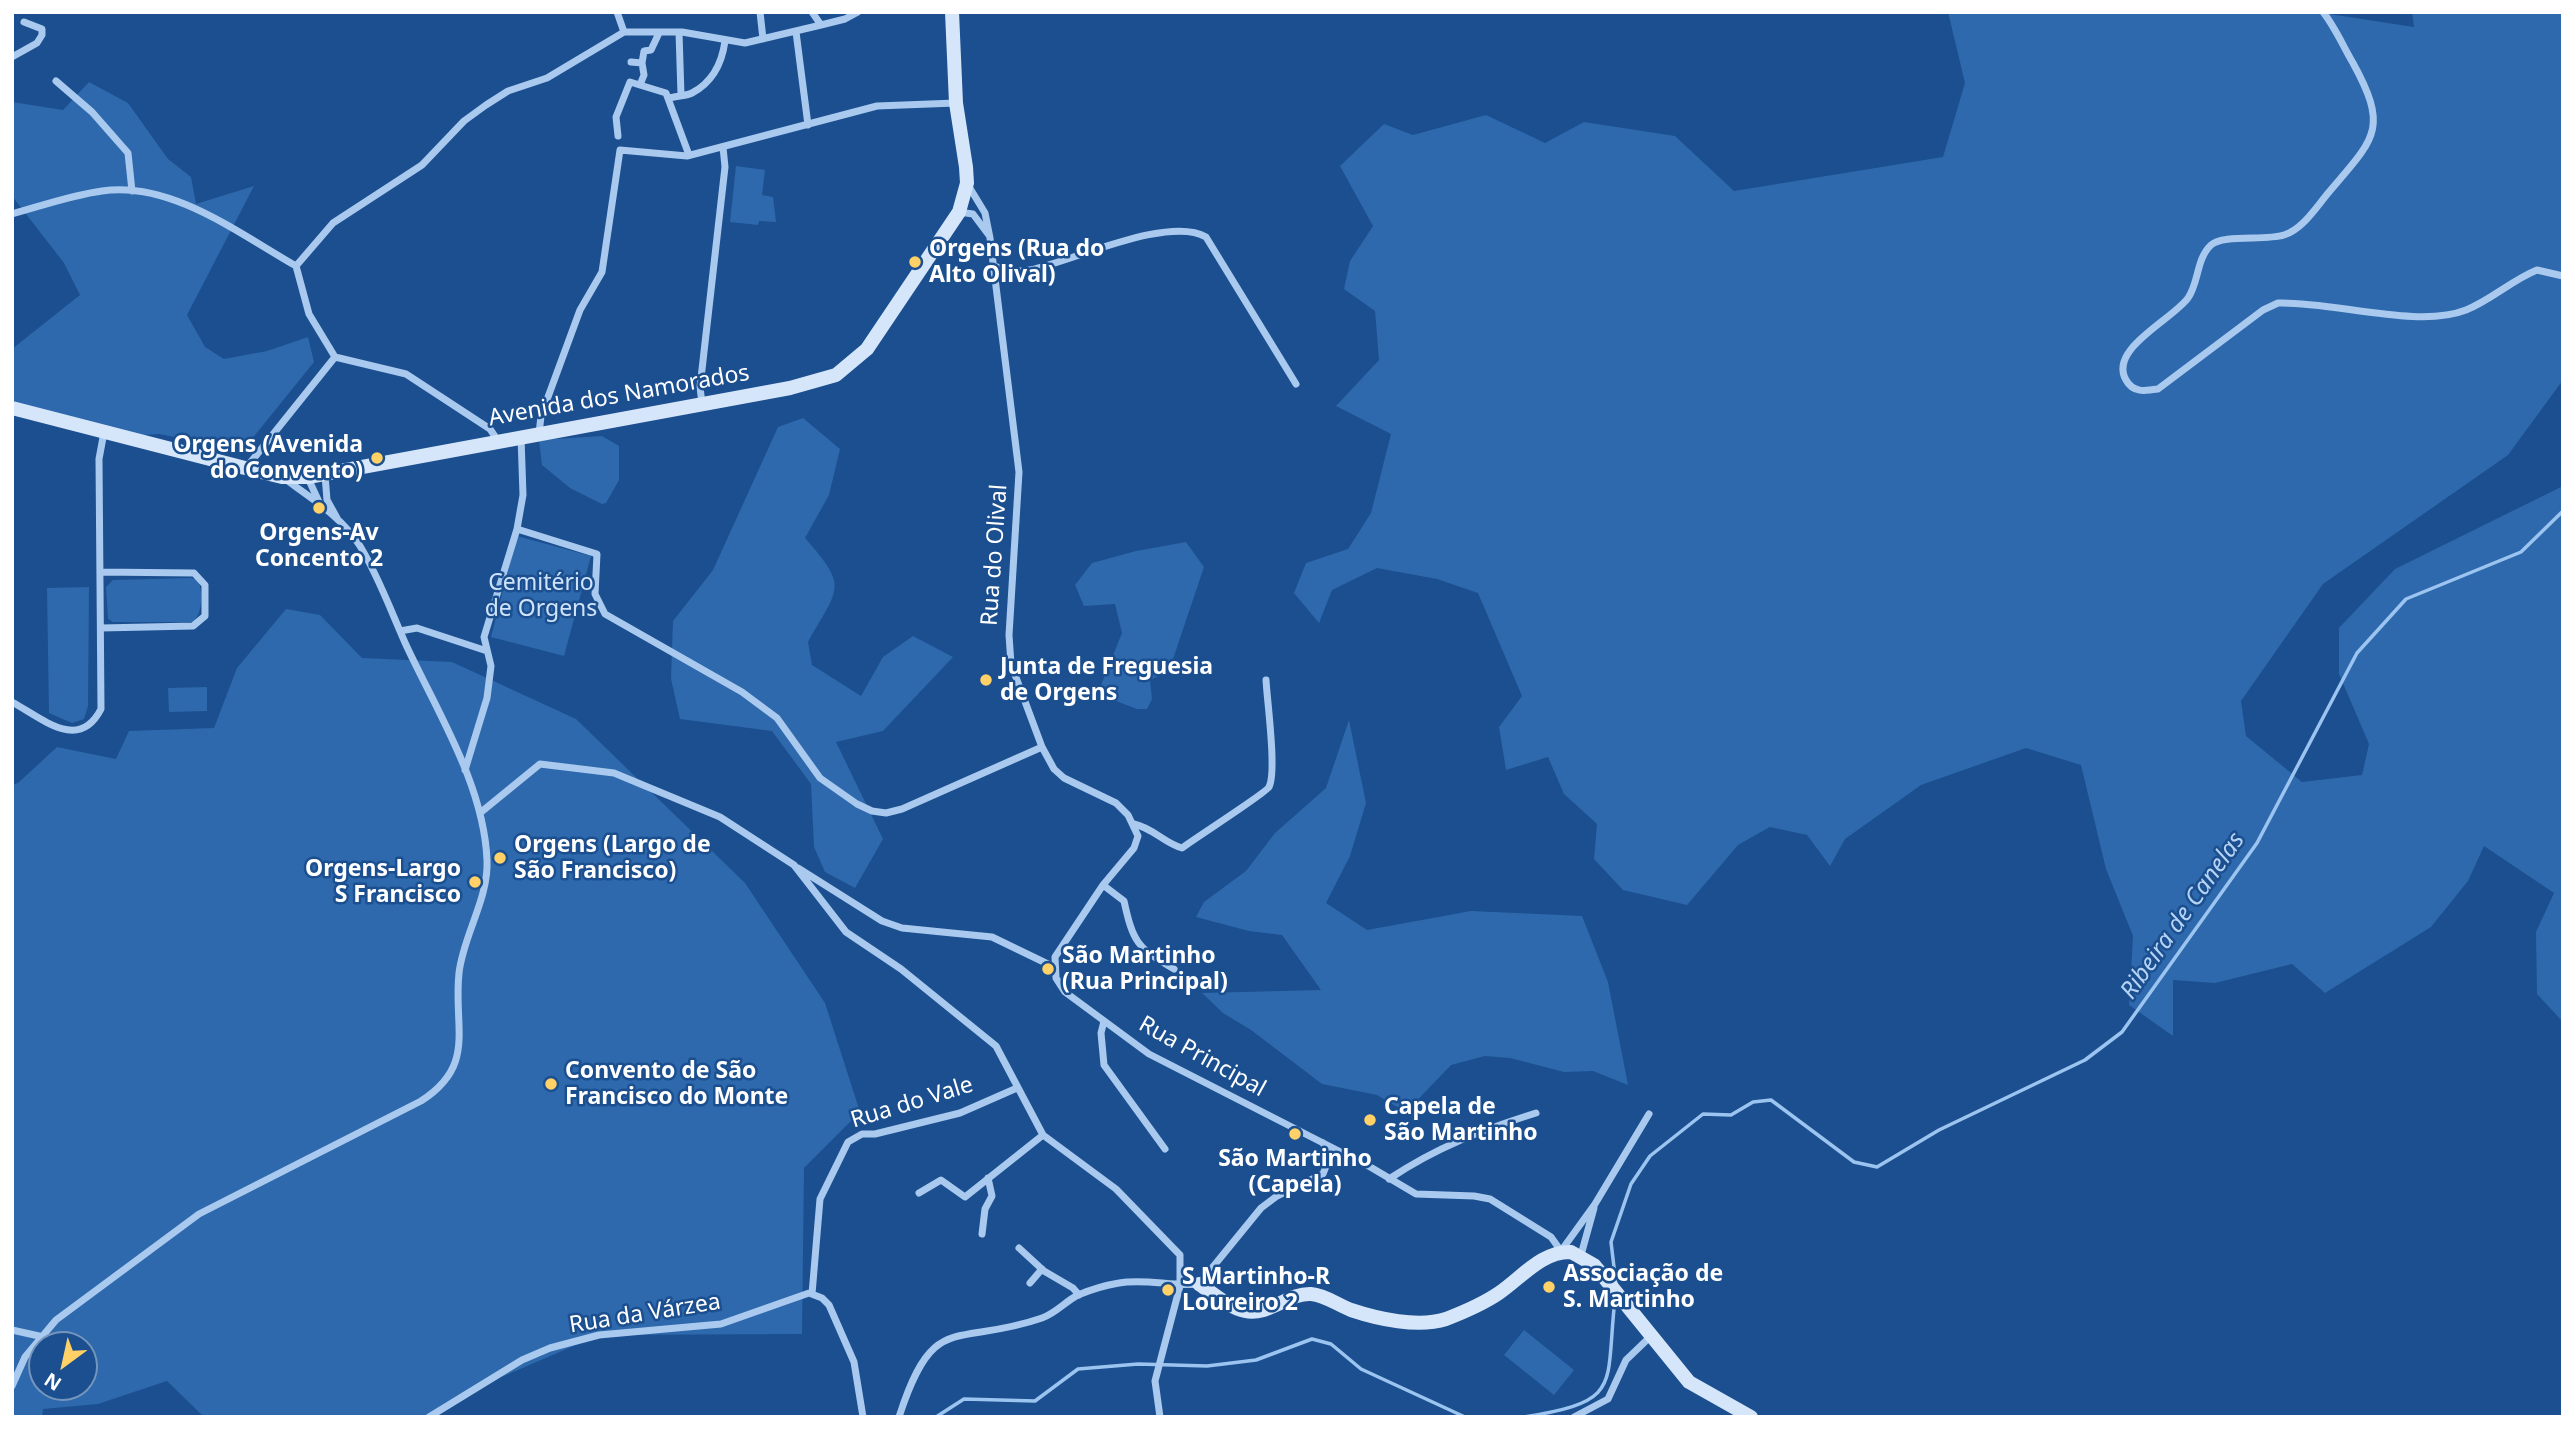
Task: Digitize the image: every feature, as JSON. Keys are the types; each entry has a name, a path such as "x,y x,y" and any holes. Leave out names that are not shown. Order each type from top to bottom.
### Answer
{"street":[{"path":"617,12 624,32"},
{"path":"760,12 763,39"},
{"path":"812,12 821,24"},
{"path":"296,266 333,223 422,165 464,121 486,105 508,92 547,78 624,32 679,32 745,43 845,19 858,12"},
{"name":"Avenida dos Namorados","path":"12,408 282,477 308,477 817,382 836,375 867,349 959,212 967,183 956,103 952,12"},
{"path":"2323,12 2371,97 2372,134 2361,154 2304,221 2286,235 2263,240 2220,240 2212,244 2204,254 2190,295 2180,308 2129,349 2122,363 2123,375 2129,386 2141,391 2158,389 2263,310 2278,303 2411,315 2442,314 2466,310 2537,270 2563,276"},
{"path":"12,57 37,43 42,36 42,29 24,22"},
{"path":"679,32 681,95"},
{"path":"796,32 808,125"},
{"path":"642,86 644,51 651,50 659,33"},
{"path":"669,98 692,93 720,67 725,41"},
{"path":"631,62 642,63"},
{"path":"56,81 92,112 128,153 132,191"},
{"path":"618,136 616,117 630,82 666,93 689,155"},
{"path":"539,434 541,415 580,310 602,272 620,150 689,155 877,106 956,103"},
{"path":"702,404 699,387 725,167 723,147"},
{"name":"Rua do Olival","path":"967,183 985,213 990,238 1019,472 1013,528 1009,635 1011,661 1042,747 1054,769 1064,778 1116,803 1134,824 1148,827 1173,846 1182,848 1224,817 1265,793 1273,777 1266,680"},
{"path":"12,214 101,191 132,191 159,195 194,208 296,266 309,314 335,357 386,366 406,374 490,429 498,442"},
{"path":"959,212 973,214 990,238"},
{"path":"993,266 1028,271 1169,230 1196,231 1206,237 1296,384"},
{"path":"245,468 335,357"},
{"path":"12,702 63,730 74,732 91,725 101,709 99,459 104,431"},
{"path":"465,770 487,698 491,666 484,636 517,529 523,495 521,437"},
{"path":"324,475 327,500 341,524"},
{"path":"44,1331 214,1204 439,1089 457,1061 460,1048 459,970 487,872 480,813 465,770 360,544 321,505 282,477"},
{"path":"308,477 321,505"},
{"path":"517,529 597,554 596,594 605,614 742,692 776,718 820,778 872,811 886,813 902,809 1042,747"},
{"path":"100,572 194,573 205,585 205,616 193,626 100,628"},
{"path":"400,631 417,628 487,651"},
{"path":"480,813 540,764 614,773 720,817 882,921 902,928 992,936 1054,967 1055,957 1103,885 1135,848 1138,836 1134,824"},
{"path":"794,865 846,932 901,969 996,1046 1042,1135 1116,1189 1180,1255 1180,1286 1158,1371 1156,1398 1160,1417"},
{"path":"1103,885 1124,901 1131,935 1136,944 1174,969"},
{"name":"Rua Principal","path":"1054,967 1061,987 1104,1021 1170,1065 1416,1194 1490,1199 1551,1237 1561,1251"},
{"path":"1104,1021 1101,1033 1104,1065 1165,1149"},
{"name":"Rua do Vale","path":"813,1294 820,1199 848,1142 862,1134 875,1134 960,1113 1017,1088"},
{"path":"1390,1179 1430,1152 1487,1128 1536,1113"},
{"path":"1561,1251 1595,1204 1649,1114"},
{"path":"919,1193 941,1180 965,1197 1042,1135"},
{"path":"1199,1284 1261,1208 1277,1196 1323,1174 1330,1164 1330,1156 1323,1143"},
{"path":"982,1234 985,1209 992,1196 988,1178"},
{"path":"1581,1255 1595,1204"},
{"path":"1019,1248 1042,1269 1079,1295"},
{"path":"899,1417 922,1359 948,1338 965,1332 1013,1327 1046,1316 1079,1295 1121,1282 1180,1286 1199,1284 1234,1308 1257,1312 1302,1295 1314,1294 1352,1310 1424,1323 1469,1309 1497,1294 1549,1255 1561,1251 1581,1255 1610,1285 1689,1382 1751,1417"},
{"path":"1030,1283 1042,1269"},
{"name":"Rua da Várzea","path":"429,1417 522,1360 550,1349 599,1335 720,1324 809,1293 813,1294"},
{"path":"813,1294 829,1305 854,1362 863,1417"},
{"path":"1574,1417 1608,1399 1626,1360 1651,1336"},
{"path":"12,1386 28,1352"}],"green space":[{"path":"1948,12 2316,12 2414,27 2412,12 2563,12 2563,380 2508,455 2323,584 2241,701 2246,736 2302,782 2362,775 2369,744 2339,674 2339,628 2395,569 2563,486 2563,1022 2537,994 2536,932 2554,893 2484,846 2468,881 2431,927 2325,993 2292,964 2215,983 2173,980 2173,1036 2129,1005 2133,936 2106,869 2081,765 2026,748 1921,785 1845,839 1830,866 1807,835 1770,827 1738,845 1687,905 1623,890 1594,859 1597,824 1564,794 1548,757 1506,770 1499,727 1522,696 1478,593 1437,579 1377,568 1332,590 1319,623 1294,593 1306,563 1348,549 1371,513 1391,434 1336,406 1379,360 1375,311 1344,289 1350,261 1373,226 1340,166 1384,124 1413,135 1486,115 1545,143 1584,122 1675,136 1734,191 1943,157 1965,83"},
{"path":"89,82 128,103 168,159 191,177 196,204 254,186 187,315 205,347 224,359 267,351 308,337 314,362 243,450 159,434 125,436 12,408 12,349 80,295 64,263 12,196 12,102 63,110"},
{"path":"736,166 765,170 762,195 773,197 776,222 759,221 758,225 730,222"},
{"path":"803,418 840,449 829,495 805,538 828,568 835,588 827,610 808,642 812,665 861,696 883,657 913,636 953,657 883,731 836,742 883,839 855,888 825,872 814,847 811,784 772,731 680,719 671,679 673,621 713,570 778,427"},
{"path":"602,436 619,446 619,480 606,503 602,504 570,488 542,465 539,440"},
{"name":"Cemitério de Orgens","path":"517,536 591,556 564,656 491,637"},
{"path":"1186,542 1204,567 1169,671 1150,680 1152,699 1147,709 1137,709 1116,701 1099,690 1122,633 1115,604 1084,606 1075,585 1092,563 1136,551"},
{"path":"113,580 198,580 201,590 199,613 193,622 113,622 108,619 106,587"},
{"path":"89,587 88,706 84,719 72,723 49,713 47,588"},
{"path":"286,609 320,615 362,658 452,662 576,719 745,883 825,1003 860,1112 804,1168 802,1334 599,1335 476,1388 433,1417 204,1417 167,1381 98,1404 43,1409 42,1417 12,1417 12,785 18,783 57,747 116,759 129,731 214,728 237,668"},
{"path":"207,687 207,711 169,712 168,688"},
{"path":"1349,720 1366,803 1350,856 1326,903 1367,930 1471,911 1582,916 1608,982 1628,1085 1593,1071 1564,1072 1510,1058 1485,1056 1451,1065 1406,1112 1377,1095 1322,1084 1251,1030 1223,1013 1202,993 1321,990 1282,935 1249,931 1196,917 1204,902 1246,871 1275,833 1326,788"},
{"path":"1524,1330 1574,1370 1554,1395 1504,1355"}],"waterway":[{"name":"Ribeira de Canelas","path":"1616,1284 1611,1242 1631,1184 1650,1156 1703,1114 1731,1115 1753,1102 1771,1100 1854,1162 1877,1167 1939,1130 2085,1060 2122,1032 2257,843 2357,653 2406,599 2521,552 2563,511"},
{"path":"1524,1417 1579,1404 1594,1396 1603,1385 1611,1352 1615,1299"},
{"path":"936,1417 964,1399 1035,1401 1078,1369 1138,1364 1207,1366 1256,1360 1312,1339 1331,1344 1361,1369 1465,1417"}],"place":[{"name":"Orgens (Rua do Alto Olival)","path":"915,262"},
{"name":"Orgens (Avenida do Convento)","path":"377,458"},
{"name":"Orgens-Av Concento 2","path":"319,508"},
{"name":"Junta de Freguesia de Orgens","path":"986,680"},
{"name":"Orgens (Largo de São Francisco)","path":"500,858"},
{"name":"Orgens-Largo S Francisco","path":"475,882"},
{"name":"São Martinho (Rua Principal)","path":"1048,969"},
{"name":"Convento de São Francisco do Monte","path":"551,1084"},
{"name":"Capela de São Martinho","path":"1370,1120"},
{"name":"São Martinho (Capela)","path":"1295,1134"},
{"name":"Associação de S. Martinho","path":"1549,1287"},
{"name":"S Martinho-R Loureiro 2","path":"1168,1290"}]}
